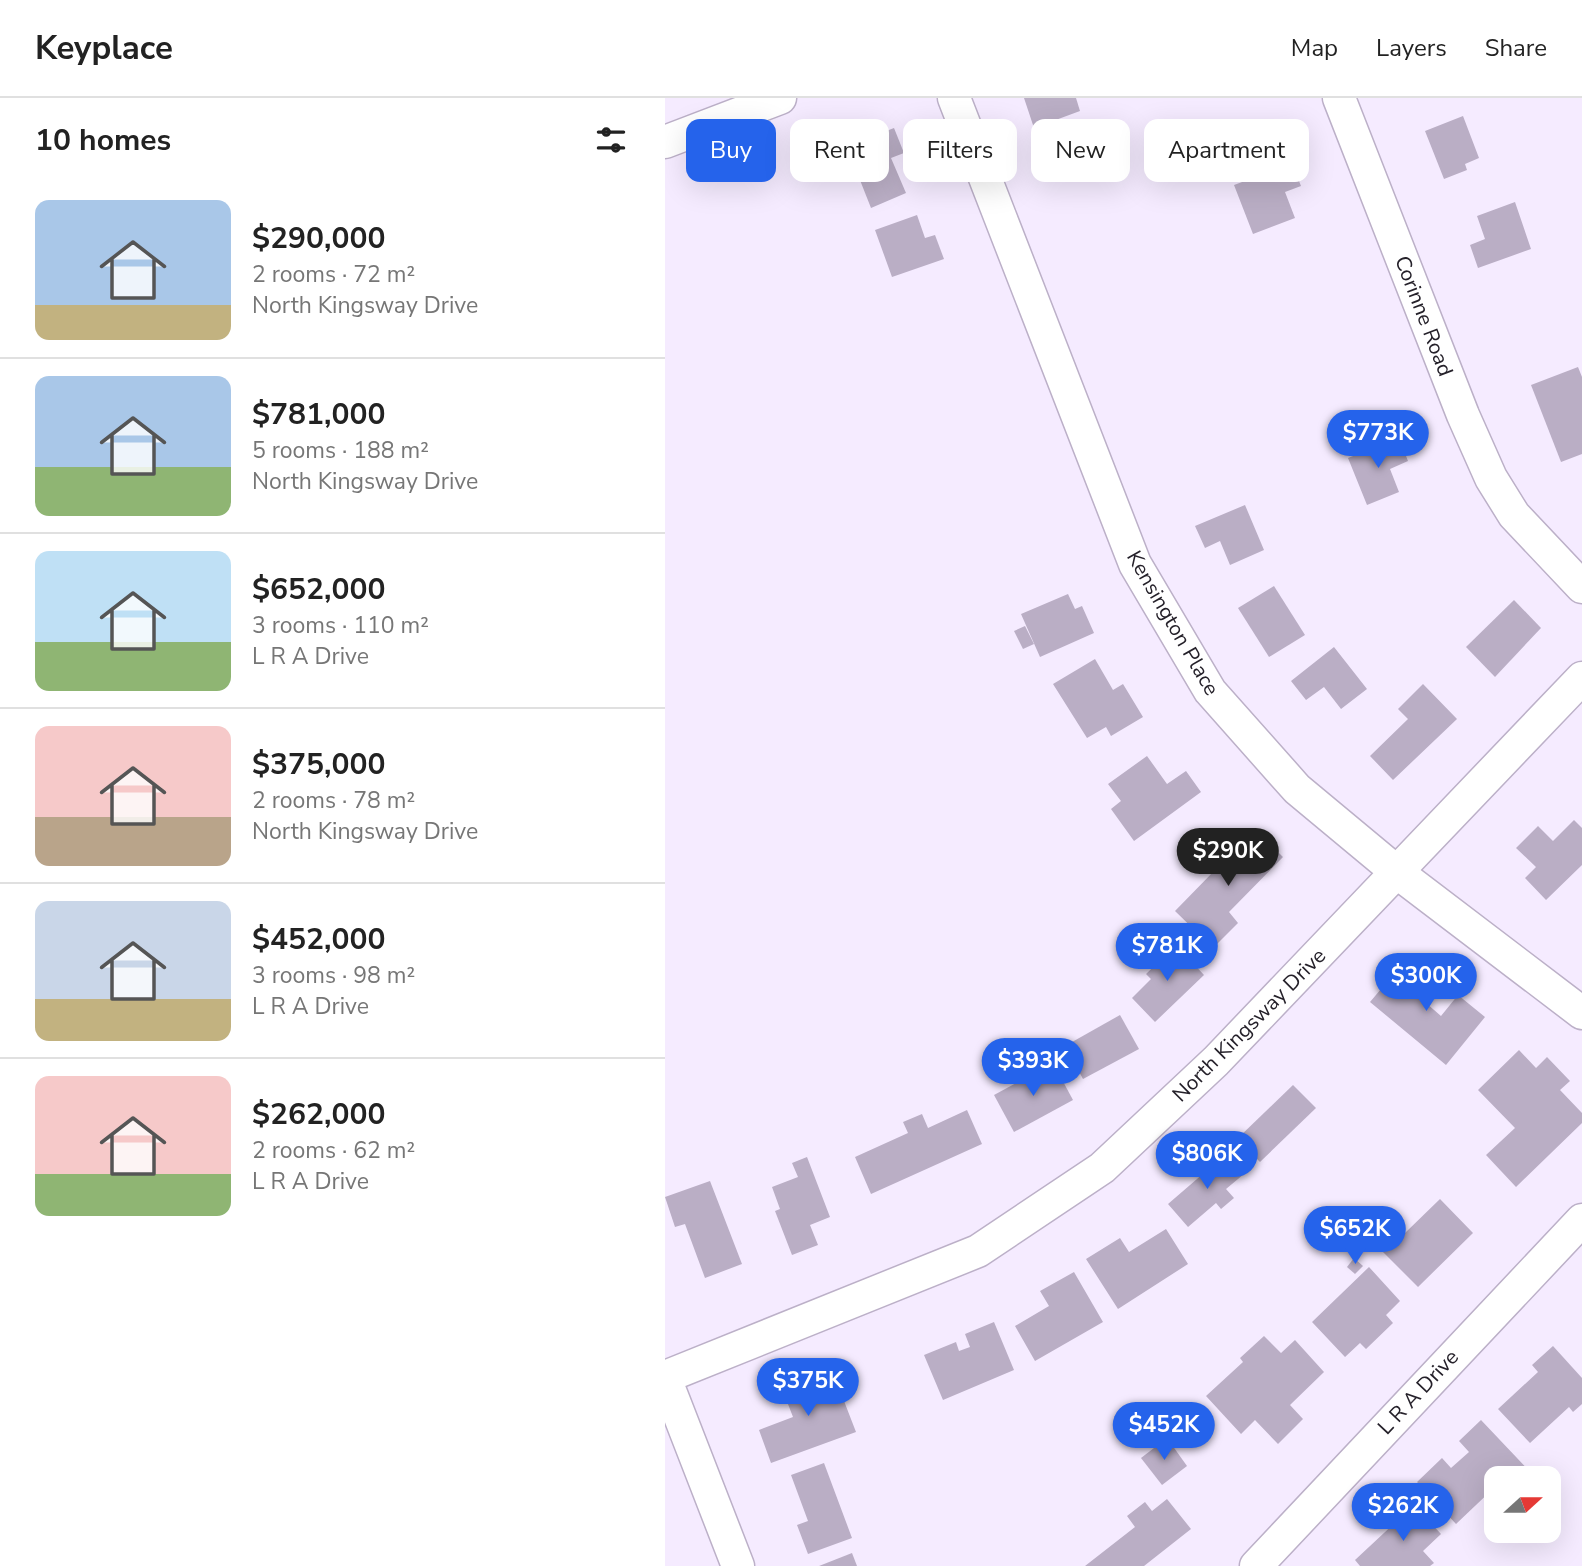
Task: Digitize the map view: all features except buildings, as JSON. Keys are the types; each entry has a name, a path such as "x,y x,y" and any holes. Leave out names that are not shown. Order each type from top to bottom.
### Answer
{"street":[{"name":"Kensington Place","path":"954,98 1135,564 1210,691 1297,789 1398,873 1582,1013"},
{"name":"Corinne Road","path":"1339,98 1463,415 1491,478 1514,515 1582,587"},
{"path":"665,142 777,99"},
{"name":"North Kingsway Drive","path":"665,1378 978,1251 1102,1168 1216,1061 1582,678"},
{"name":"L R A Drive","path":"1256,1566 1582,1220"},
{"path":"665,1378 739,1566"}]}
